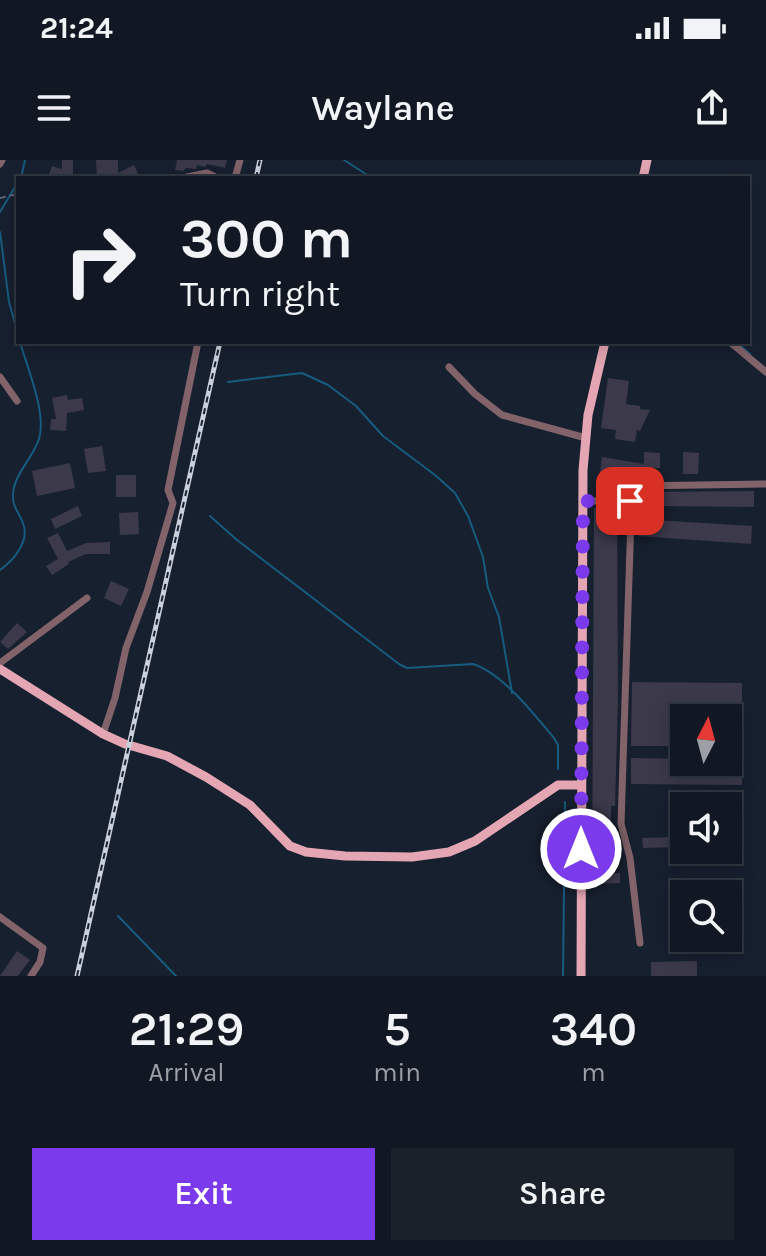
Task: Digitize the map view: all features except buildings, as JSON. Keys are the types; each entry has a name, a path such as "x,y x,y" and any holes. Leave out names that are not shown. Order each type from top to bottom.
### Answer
{"main road":[{"path":"581,976 583,501 586,438 605,344"},
{"path":"0,666 103,734 187,766 250,805 290,846 314,854 412,857 449,852 475,841 577,774 581,765"},
{"path":"558,785 581,785"}],"street":[{"path":"192,176 207,173 213,176"},
{"path":"103,734 126,648 147,592 173,503 168,490 198,344"},
{"path":"732,344 766,372"},
{"path":"449,367 475,394 502,415 586,438"},
{"path":"0,377 17,401"},
{"path":"640,943 630,858 621,824 632,486 766,484"},
{"path":"583,501 630,501"},
{"path":"0,666 87,598"},
{"path":"0,917 43,948 40,962 31,976"}],"waterway":[{"path":"21,176 25,160"},
{"path":"344,160 369,176"},
{"path":"0,212 16,185"},
{"path":"0,232 9,302 16,327"},
{"path":"0,570 15,555 24,537 25,530 14,502 14,487 36,446 41,429 38,404 21,344"},
{"path":"738,344 750,354"},
{"path":"228,382 302,373 328,385 356,406 383,436 455,493 468,516 483,557 488,588 499,617 512,693"},
{"path":"210,516 399,664 407,668 473,664 495,676 517,695 554,738 558,745 558,769"},
{"path":"563,976 565,802"},
{"path":"118,916 176,976"}],"railway":[{"path":"256,176 260,160"},
{"path":"77,976 220,344"}],"route":[{"path":"581,849 583,501 630,501"}]}
